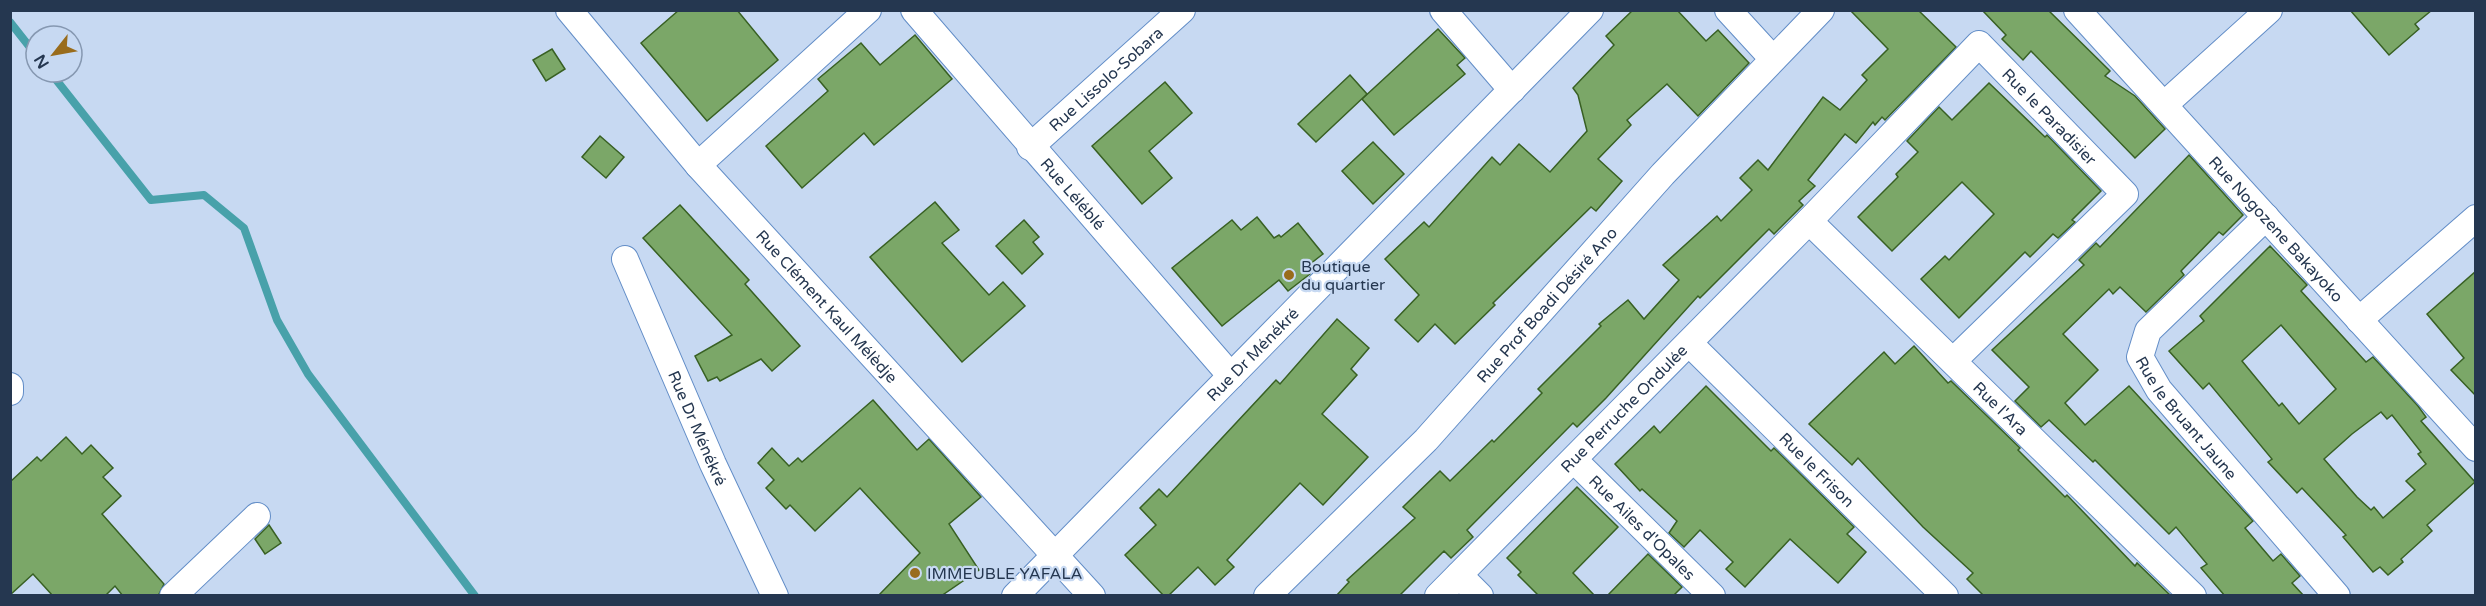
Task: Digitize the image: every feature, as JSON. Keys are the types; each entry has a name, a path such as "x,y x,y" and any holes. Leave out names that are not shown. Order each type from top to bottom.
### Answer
{"street":[{"name":"Rue Clément Kaul Mélèdje","path":"569,10 698,165 1092,596"},
{"path":"698,165 868,10"},
{"name":"Rue Léléblé","path":"914,10 1030,147 1231,376"},
{"path":"1443,10 1512,90"},
{"name":"Rue Dr Ménékré","path":"1016,596 1055,553 1590,10"},
{"path":"1728,10 1773,59"},
{"name":"Rue Prof Boadi Désiré Ano","path":"1267,596 1426,440 1663,174 1821,10"},
{"name":"Rue Nogozene Bakayoko","path":"2077,10 2475,447"},
{"path":"2164,105 2269,10"},
{"name":"Rue Lissolo-Sobara","path":"1030,147 1179,11"},
{"name":"Rue le Paradisier","path":"1809,221 1979,44 2125,194 1953,361"},
{"name":"Rue le Bruant Jaune","path":"2266,217 2148,331 2140,357 2159,390 2337,596"},
{"path":"2359,320 2475,218"},
{"name":"Rue Perruche Ondulée","path":"1438,596 1809,221"},
{"name":"Rue l'Ara","path":"1809,221 2193,596"},
{"name":"Rue Dr Ménékré","path":"625,259 713,464 776,596"},
{"name":"Rue le Frison","path":"1689,343 1945,596"},
{"path":"10,386 10,392"},
{"name":"Rue Ailes d'Opales","path":"1574,460 1712,596"},
{"path":"173,596 257,516"},
{"path":"1459,575 1480,596"}],"building":[{"path":"679,10 737,10 778,60 707,121 641,43"},
{"path":"1633,10 1677,10 1706,41 1718,30 1749,63 1698,116 1667,84 1627,120 1631,125 1598,159 1622,181 1596,211 1591,207 1493,303 1495,305 1455,344 1435,324 1418,342 1395,320 1419,295 1385,259 1424,222 1429,227 1492,157 1500,165 1519,144 1550,172 1587,131 1578,95 1573,88 1614,45 1606,36"},
{"path":"1850,10 1918,10 1956,47 1885,120 1882,117 1875,125 1873,122 1856,143 1845,134 1808,180 1815,186 1799,201 1803,205 1774,234 1769,229 1700,298 1698,296 1606,398 1577,427 1573,423 1467,530 1473,537 1451,558 1444,551 1399,596 1336,596 1349,582 1347,580 1415,518 1403,507 1440,471 1450,481 1492,440 1494,442 1542,393 1538,389 1601,326 1599,324 1628,300 1644,319 1679,280 1663,265 1717,216 1721,221 1752,190 1740,178 1758,160 1768,170 1823,97 1840,110 1867,80 1862,75 1888,49"},
{"path":"1982,10 2048,10 2110,71 2105,76 2135,96 2165,129 2135,158 2031,51 2023,60 2002,39 2006,35"},
{"path":"2350,10 2432,10 2415,24 2419,29 2389,55"},
{"path":"1438,29 1465,58 1457,65 1465,74 1394,135 1362,99"},
{"path":"915,35 952,79 874,145 864,133 802,188 766,146 828,91 818,79 861,43 880,65"},
{"path":"552,49 565,69 546,81 533,60"},
{"path":"1350,75 1367,94 1316,142 1298,124"},
{"path":"1165,82 1192,113 1149,151 1172,178 1142,204 1092,146"},
{"path":"1989,83 2045,137 2047,135 2101,191 2072,220 2075,222 2058,238 2053,234 2030,257 2025,252 1959,318 1921,279 1945,256 1949,260 1994,214 1962,182 1892,251 1858,217 1898,177 1896,174 1918,152 1907,141 1939,107 1952,120"},
{"path":"600,136 624,157 606,178 582,157"},
{"path":"1373,142 1404,174 1373,204 1342,171"},
{"path":"2189,155 2243,215 2223,235 2219,232 2181,271 2184,275 2146,312 2120,287 2113,294 2109,289 2063,334 2098,370 2065,403 2085,425 2129,386 2253,521 2245,528 2273,561 2281,554 2300,576 2292,583 2304,596 2225,596 2201,568 2207,564 2176,527 2169,534 2095,460 2093,462 2049,420 2041,427 2015,401 2029,387 1992,350 2084,265 2079,260 2096,243 2100,247"},
{"path":"935,202 959,230 942,243 989,295 1003,282 1025,306 962,362 870,257"},
{"path":"680,205 749,280 745,284 800,346 772,371 761,359 720,381 717,377 708,381 695,356 732,335 643,238"},
{"path":"1257,217 1274,238 1279,235 1281,237 1298,223 1323,254 1305,268 1310,274 1288,291 1279,280 1222,326 1172,268 1232,220 1241,230"},
{"path":"1024,220 1039,237 1033,242 1043,254 1022,274 996,246"},
{"path":"2270,246 2307,285 2301,291 2366,362 2373,357 2418,406 2426,417 2421,421 2475,482 2427,525 2432,531 2401,559 2403,562 2388,575 2380,567 2373,572 2343,537 2346,535 2302,488 2297,493 2268,462 2272,459 2209,383 2203,389 2169,351 2204,321 2200,316","holes":["2281,325 2336,389 2299,424 2282,403 2279,406 2242,361","2381,412 2387,419 2392,415 2421,452 2418,454 2426,464 2406,481 2415,490 2383,518 2374,507 2371,510 2357,497 2324,459"]},
{"path":"2475,272 2475,395 2451,370 2464,358 2427,314"},
{"path":"1337,319 1369,348 1351,369 1357,375 1322,414 1368,457 1323,505 1300,483 1227,560 1234,567 1215,585 1198,567 1168,596 1164,596 1125,555 1156,525 1140,508 1159,489 1167,497 1276,380 1280,384"},
{"path":"1914,346 1948,383 1951,381 2020,448 2018,450 2065,497 2067,495 2135,566 2137,563 2171,596 1984,596 1967,579 1973,573 1923,527 1858,458 1852,465 1809,424 1884,352 1895,364"},
{"path":"1706,386 1771,451 1774,448 1854,527 1847,534 1866,552 1838,583 1790,539 1745,587 1726,569 1733,562 1700,530 1684,547 1669,533 1677,521 1642,489 1640,491 1615,464 1654,426 1660,433"},
{"path":"873,400 917,450 929,439 981,497 949,524 979,570 941,596 878,596 920,553 860,488 815,531 790,505 786,509 766,488 774,480 758,463 772,448 789,466 798,458 802,462"},
{"path":"66,437 82,454 91,445 113,468 103,477 121,496 102,514 164,584 158,596 123,596 115,586 105,596 53,596 33,574 10,595 10,482 37,457 41,461"},
{"path":"1577,487 1618,527 1573,573 1595,596 1539,596 1518,575 1521,572 1507,558"},
{"path":"269,525 281,543 265,554 255,539"},
{"path":"1648,554 1682,587 1673,596 1607,596"}],"waterway":[{"path":"10,22 24,40"},
{"path":"59,84 151,200 204,195 244,228 277,320 308,374 475,596"}],"place":[{"name":"Boutique du quartier","path":"1289,275"},
{"name":"IMMEUBLE YAFALA","path":"915,573"}]}
